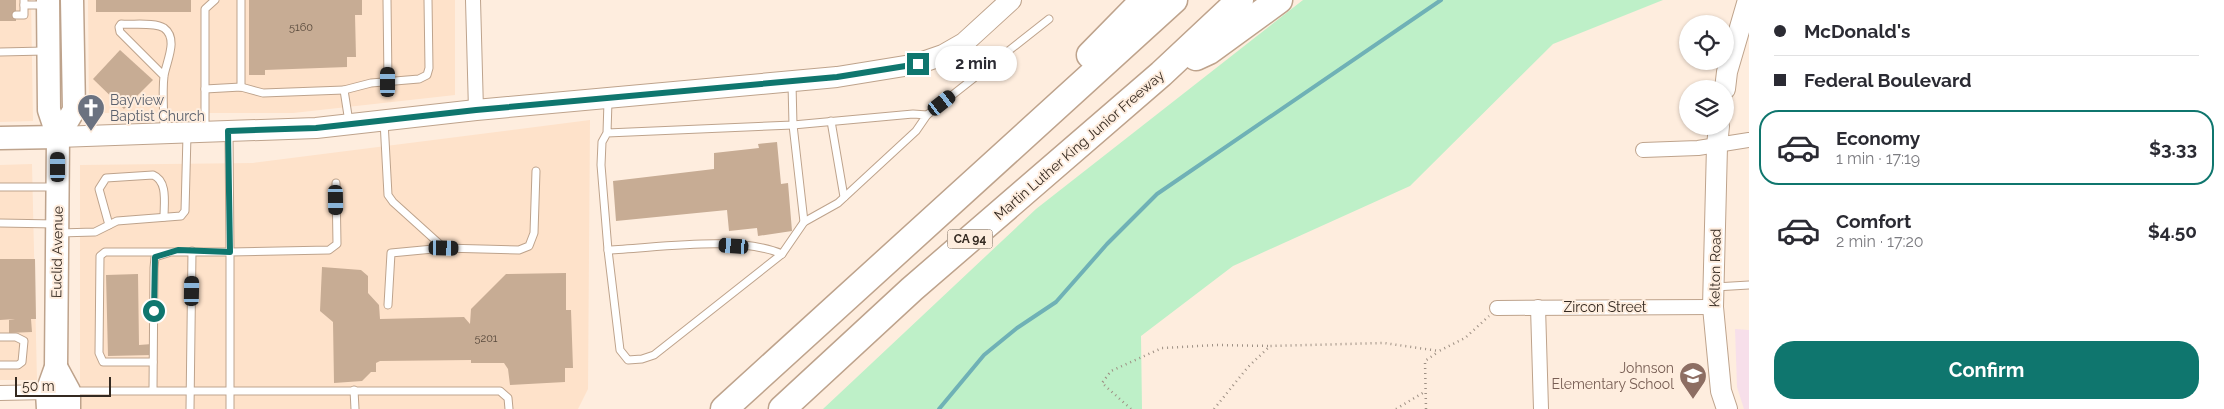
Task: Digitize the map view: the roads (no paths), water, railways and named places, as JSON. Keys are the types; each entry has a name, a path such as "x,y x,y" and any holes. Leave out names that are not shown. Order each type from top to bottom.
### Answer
{"highway":[{"path":"898,250 1144,0"},
{"name":"CA 94","path":"724,409 1174,0"},
{"name":"Martin Luther King Junior Freeway","path":"782,409 912,289 1161,74 1240,0"},
{"path":"1161,74 1209,51 1279,0"}],"main road":[{"path":"0,138 316,128 476,110 837,77 918,64 943,55 964,43 1011,0"},
{"path":"1727,80 1748,0"},
{"path":"58,137 74,110 60,4"},
{"name":"Euclid Avenue","path":"58,402 56,367 58,137 49,110 48,51 60,4"},
{"name":"Kelton Road","path":"1718,136 1714,307 1721,391 1727,409"}],"street":[{"path":"473,0 476,110"},
{"path":"1643,150 1718,136 1749,140"},
{"path":"1538,307 1541,409"},
{"name":"Zircon Street","path":"1497,308 1714,307"},
{"path":"0,393 58,402"}],"lane":[{"path":"0,223 95,232 117,221 181,216 185,211 196,132 205,89 205,9 215,0"},
{"path":"241,0 241,87"},
{"path":"387,0 388,82"},
{"path":"205,89 241,87 262,93 344,90 427,75 429,68 428,0"},
{"path":"16,15 24,15 24,3 60,4"},
{"path":"608,98 607,133 602,142 602,165 608,250 620,350 628,360 642,359 654,355 782,254 804,222 844,197 916,132 927,115 1049,19"},
{"path":"164,76 120,32 119,27 121,24 160,26 166,29 170,38 171,53 164,76 164,133"},
{"path":"0,52 48,51"},
{"path":"792,81 793,125 804,222"},
{"path":"344,90 350,124"},
{"path":"607,133 793,125 913,114 927,115"},
{"path":"384,120 388,195 393,202 444,248"},
{"path":"831,122 844,197"},
{"path":"228,131 230,409"},
{"path":"388,305 390,253 444,248 519,250 529,246 534,233 536,171"},
{"path":"110,225 100,190 106,178 153,175 159,178 163,184 164,217"},
{"path":"153,362 103,362 101,360 99,353 100,256 104,252 329,250 337,244 336,183"},
{"path":"0,187 58,187"},
{"path":"608,250 717,244 767,248 782,254"},
{"path":"153,389 155,257 178,250"},
{"path":"190,409 192,251"},
{"path":"1714,287 1749,285"},
{"path":"0,337 16,337 24,341 24,354 22,362 18,364 0,365"},
{"path":"58,402 153,389 500,390 508,398 509,409"},
{"path":"354,390 355,409"}],"waterway":[{"path":"939,409 984,355 1017,328 1056,302 1107,244 1157,194 1441,0"}],"place":[{"name":"Bayview Baptist Church","path":"91,132"},
{"name":"Johnson Elementary School","path":"1693,400"}]}
